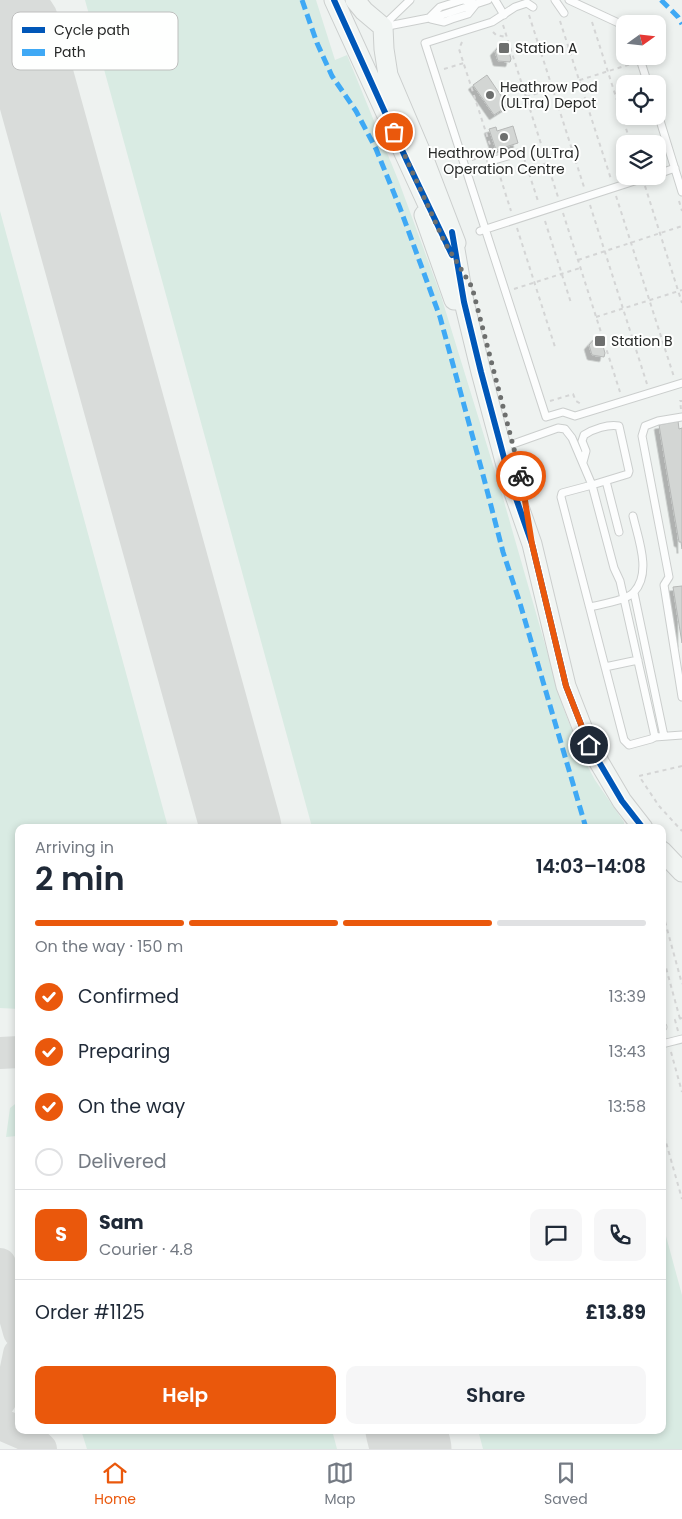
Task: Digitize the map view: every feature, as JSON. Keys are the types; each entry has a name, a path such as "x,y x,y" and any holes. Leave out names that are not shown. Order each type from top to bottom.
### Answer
{"street":[{"path":"334,0 445,243 472,287"},
{"path":"355,0 364,11 383,27 384,58 388,75 425,162 472,287 524,489 532,544 566,686 589,745 622,801 640,824"},
{"path":"407,161 426,221 481,372"},
{"path":"452,232 456,261 481,372 510,484 532,544"},
{"path":"666,855 682,872"}],"lane":[{"path":"383,27 410,0"},
{"path":"429,18 440,7 463,0 476,4"},
{"path":"383,27 429,18 488,0"},
{"path":"495,0 504,15"},
{"path":"556,0 564,13"},
{"path":"569,0 616,22"},
{"path":"531,10 527,3 515,7 492,22 425,43 482,230 505,292 546,417 563,412 575,416 624,397 682,383"},
{"path":"661,125 682,192"},
{"path":"493,161 518,153"},
{"path":"666,171 674,168"},
{"path":"482,230 622,185"},
{"path":"682,417 658,421 645,426 642,430 642,438 669,577 664,585 682,697"},
{"path":"582,462 586,451 582,441 584,435 605,427 619,426 629,471 625,476 562,493 560,497 624,740 629,745 651,740 655,736 682,735"},
{"path":"513,444 561,428 572,438 592,486 614,568 620,581 655,736"},
{"path":"606,482 619,532"},
{"path":"590,607 624,598 634,593 641,580 642,558 633,516"},
{"path":"634,593 664,736"},
{"path":"605,667 638,660"},
{"path":"666,1043 682,1039"}],"path":[{"path":"531,10 553,89 585,190"},
{"path":"590,15 628,135"},
{"path":"560,21 612,182"},
{"path":"502,23 558,199"},
{"path":"459,49 493,161 512,214"},
{"path":"526,97 623,65"},
{"path":"528,170 547,163"},
{"path":"645,186 682,303"},
{"path":"616,196 674,379"},
{"path":"590,204 648,386"},
{"path":"562,210 624,397"},
{"path":"544,219 572,303"},
{"path":"578,260 682,226"},
{"path":"517,228 555,347"},
{"path":"505,292 580,268"},
{"path":"596,317 682,290"},
{"path":"542,404 573,394 576,401 585,405"},
{"path":"681,395 682,400"},
{"path":"682,771 681,767 639,776 659,806 682,832"},
{"path":"666,925 682,984"},
{"path":"666,968 680,1019"},
{"path":"670,1050 682,1092"},
{"path":"666,1142 682,1199"}],"shaded area":[{"path":"85,0 316,0 335,60 347,55 399,182 441,296 501,491 563,707 581,754 595,780 624,824 311,824 104,70 178,70 178,12 88,12"},
{"path":"0,211 167,824 15,824 15,1009 0,1008"},
{"path":"15,1104 15,1136 6,1137 10,1108"},
{"path":"666,1236 682,1295 682,1449 483,1449 479,1434 666,1434"},
{"path":"82,1434 333,1434 337,1449 87,1449"}],"building":[{"path":"503,42 507,44 510,62 498,61 495,51"},
{"name":"Heathrow Pod (ULTra) Depot","path":"487,75 508,106 494,115 473,85"},
{"name":"Heathrow Pod (ULTra) Operation Centre","path":"513,126 518,143 496,150 489,129 496,127 497,131"},
{"path":"597,336 601,339 605,353 604,357 592,355 589,345"},
{"path":"678,421 679,429 682,428 682,549 681,542 679,542 659,425"},
{"path":"682,586 682,643 673,587"}],"taxiway":[{"path":"14,0 16,12"},
{"path":"0,1053 15,1052"},
{"path":"0,1264 15,1318"},
{"path":"0,1401 15,1373"},
{"path":"0,1424 15,1430"},
{"path":"24,1434 41,1449"}],"runway":[{"path":"31,70 240,824"},
{"path":"407,1434 411,1449"}],"marked path":[{"path":"302,0 317,43 332,76 356,111 376,149 440,317 503,552 585,824"},
{"path":"661,0 678,17 682,24"}],"cycle path":[{"path":"334,0 452,255"},
{"path":"452,232 464,302 481,372 511,484 532,544 566,686 589,745 622,801 640,824"}],"way so far":[{"path":"394,132 445,243 472,287 521,476"}],"place":[{"name":"Station A","path":"504,48"},
{"name":"Heathrow Pod (ULTra) Depot","path":"490,95"},
{"name":"Heathrow Pod (ULTra) Operation Centre","path":"504,137"},
{"name":"Station B","path":"600,341"}],"route":[{"path":"521,476 532,544 566,686 589,745"}]}
